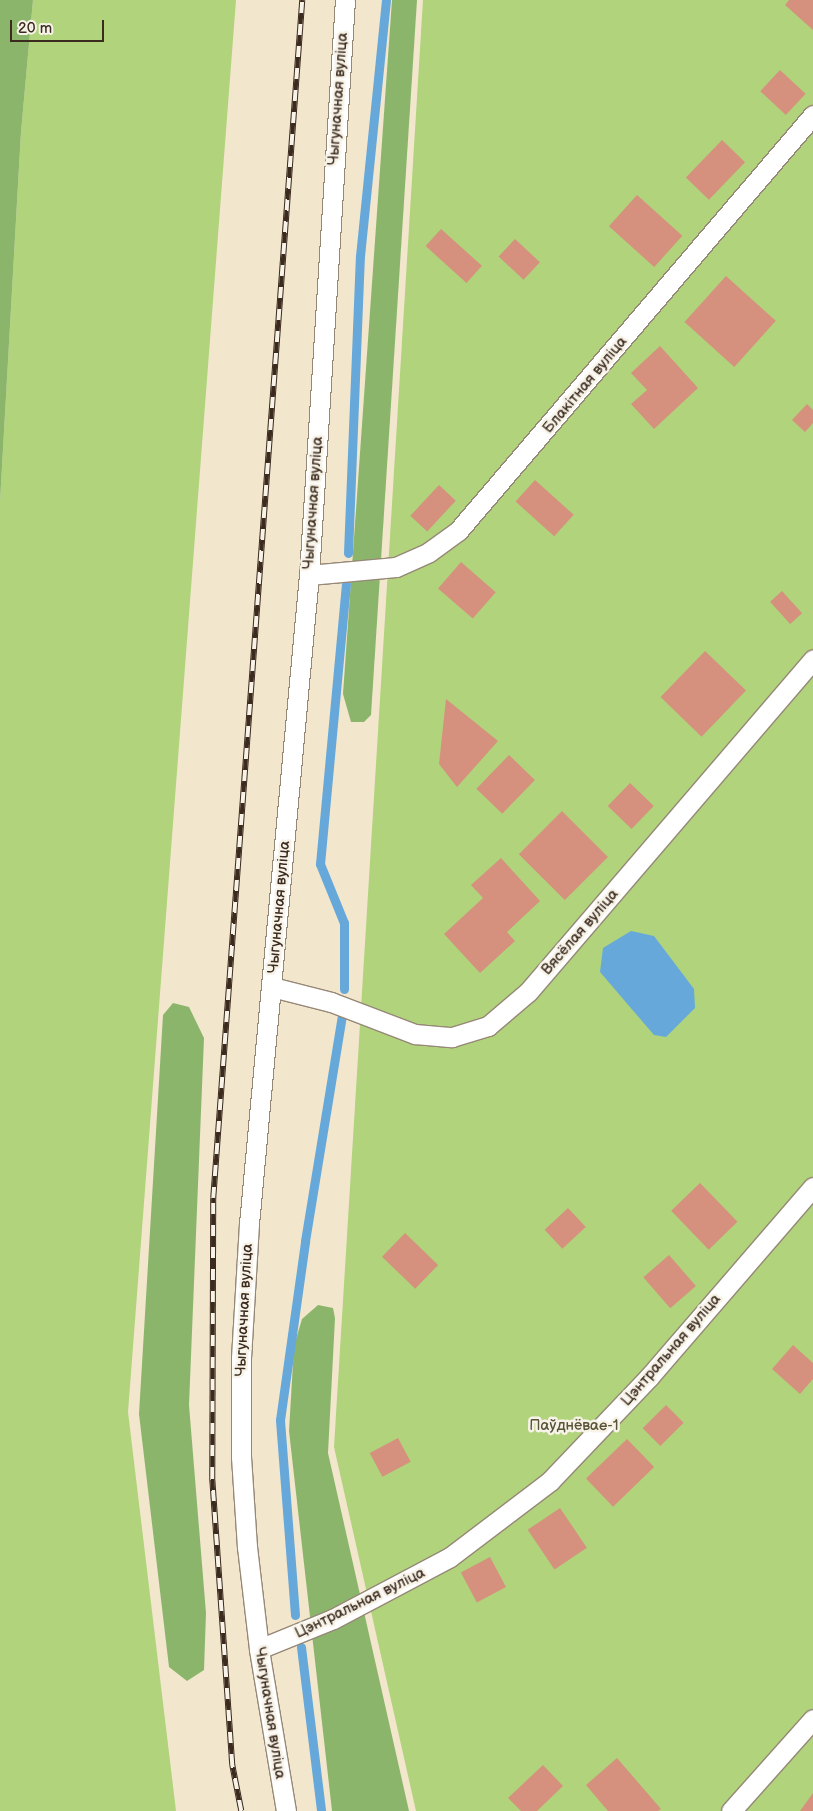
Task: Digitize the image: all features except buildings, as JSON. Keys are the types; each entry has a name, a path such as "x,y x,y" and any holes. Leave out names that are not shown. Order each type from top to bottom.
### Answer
{"lane":[{"name":"Чыгуначная вуліца","path":"286,1811 259,1649 241,1457 241,1358 249,1224 309,575 345,0"},
{"name":"Блакітная вуліца","path":"309,575 396,567 429,552 458,531 813,115"},
{"name":"Вясёлая вуліца","path":"272,987 331,1002 415,1034 452,1037 488,1026 528,992 813,660"},
{"name":"Цэнтральная вуліца","path":"259,1649 333,1619 450,1557 550,1480 649,1377 813,1187"},
{"path":"731,1811 813,1719"}],"green space":[{"path":"0,0 33,0 21,132 0,502"},
{"path":"33,0 236,0 128,1412 176,1811 0,1811 0,502 21,132"},
{"path":"392,0 417,0 371,715 364,722 351,722 343,694"},
{"name":"Паўднёвае-1","path":"423,0 813,0 813,1811 416,1811 334,1447"},
{"path":"173,1003 189,1007 204,1038 189,1405 206,1613 204,1670 187,1681 169,1667 139,1414 163,1015"},
{"path":"318,1305 333,1308 335,1318 328,1453 409,1811 332,1811 289,1431 294,1346 302,1319"}],"water":[{"path":"631,931 654,936 694,989 695,1008 666,1037 654,1035 600,972 603,948"}],"waterway":[{"path":"348,553 360,256 386,0"},
{"path":"344,989 344,923 320,864 346,584"},
{"path":"295,1615 280,1420 305,1241 342,1015"},
{"path":"301,1647 321,1811"}],"railway":[{"path":"241,1811 232,1765 212,1478 213,1198 302,0"}]}
